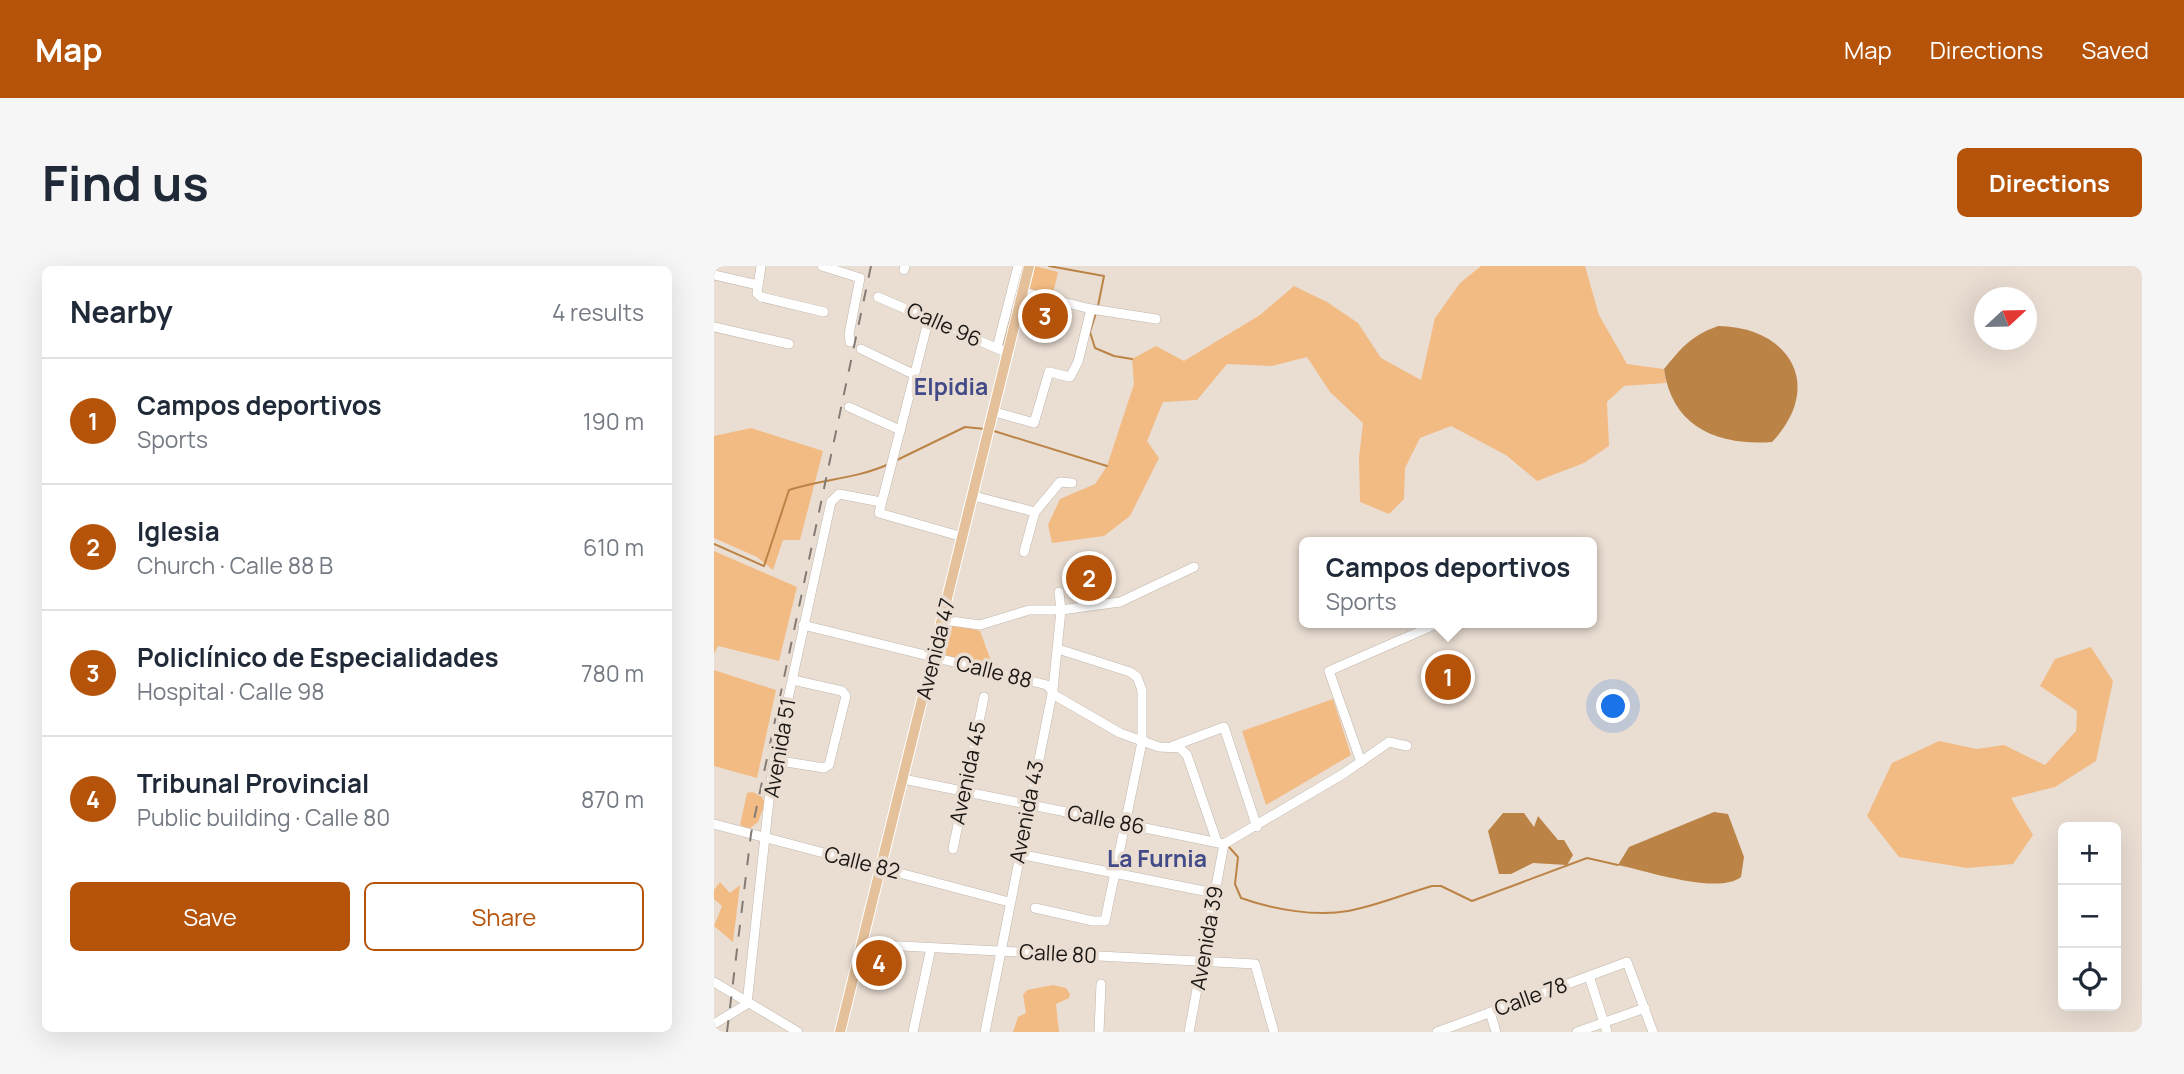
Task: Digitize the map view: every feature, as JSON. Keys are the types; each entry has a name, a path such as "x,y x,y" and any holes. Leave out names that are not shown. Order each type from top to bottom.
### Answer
{"main road":[{"name":"Avenida 47","path":"840,1032 1010,354 1029,266"}],"street":[{"path":"761,266 757,293 761,297 824,312"},
{"path":"822,266 860,278 849,334 850,342"},
{"path":"997,348 1018,266"},
{"path":"714,275 758,285"},
{"path":"1023,292 1091,309 1156,319"},
{"name":"Calle 96","path":"877,297 1010,354"},
{"path":"995,412 1034,422 1049,372 1070,377 1078,362 1091,309"},
{"path":"929,318 879,513 963,537"},
{"path":"714,327 789,344"},
{"path":"861,349 914,374"},
{"path":"849,407 900,430"},
{"path":"1024,552 1035,512 1060,482 1072,483"},
{"name":"Avenida 51","path":"747,1004 775,760 803,625 835,495 849,495 881,502"},
{"path":"974,496 1035,512"},
{"path":"943,620 980,625 1028,610 1061,610 1120,602 1194,567"},
{"name":"Avenida 43","path":"985,1032 1053,689 1061,610 1059,592"},
{"name":"Calle 88","path":"803,625 1053,689 1056,696 1120,733 1159,747 1172,746 1221,727 1226,732 1257,827"},
{"path":"1361,762 1329,671 1428,628"},
{"path":"1035,908 1103,922 1107,918 1142,742 1142,690 1136,677 1130,672 1058,649"},
{"path":"775,760 824,768 829,765 846,696 842,691 793,680"},
{"name":"Avenida 45","path":"953,849 984,697"},
{"path":"1221,843 1257,827 1388,742 1407,746"},
{"name":"Calle 88","path":"1172,746 1180,748 1187,755 1221,843"},
{"name":"Calle 86","path":"903,779 1221,843"},
{"name":"Calle 82","path":"714,824 1009,902"},
{"name":"Avenida 39","path":"1189,1032 1203,962 1221,843"},
{"path":"1019,854 1214,893"},
{"name":"Calle 80","path":"862,944 1255,964 1274,1032"},
{"path":"913,1032 931,948"},
{"name":"Calle 78","path":"1437,1032 1624,963 1631,967 1645,1008"},
{"path":"1589,976 1605,1027"},
{"path":"714,982 798,1032"},
{"path":"1099,1032 1101,984"},
{"path":"714,1024 747,1004"},
{"path":"1577,1032 1605,1027 1645,1008 1653,1032"},
{"path":"1490,1012 1496,1032"}],"shaded area":[{"path":"1035,266 1058,272 1052,298 1029,292"},
{"path":"1481,266 1585,266 1599,315 1627,364 1664,369 1666,383 1624,386 1607,402 1609,446 1584,463 1537,481 1506,455 1451,426 1420,438 1405,468 1404,499 1389,514 1360,502 1359,457 1363,423 1330,392 1307,357 1272,366 1227,364 1197,400 1163,402 1147,441 1159,458 1130,516 1104,536 1052,543 1048,525 1060,499 1095,484 1107,466 1134,384 1132,359 1156,346 1184,361 1260,315 1294,286 1327,302 1358,323 1381,358 1421,380 1435,318 1460,283"},
{"path":"1718,326 1743,329 1764,337 1781,348 1792,363 1797,381 1796,400 1788,421 1772,442 1734,441 1701,429 1677,406 1669,389 1664,369 1688,343"},
{"path":"751,428 823,451 800,540 783,540 773,570 757,557 714,538 714,436"},
{"path":"714,551 797,587 779,661 718,646 714,654"},
{"path":"947,622 980,631 994,669 938,654"},
{"path":"2091,647 2113,681 2096,761 2055,787 2011,798 2033,835 2013,864 1967,868 1899,857 1867,816 1892,763 1939,741 1977,749 2004,745 2045,765 2076,731 2077,711 2040,686 2055,659"},
{"path":"1451,652 1469,692 1445,705 1427,662"},
{"path":"714,670 776,690 757,778 714,766"},
{"path":"1333,699 1351,755 1266,805 1242,731"},
{"path":"753,792 762,797 765,803 758,822 749,829 740,825 747,793"},
{"path":"1714,812 1728,814 1744,857 1741,877 1730,882 1700,883 1618,865 1629,847"},
{"path":"1503,813 1524,813 1534,827 1538,816 1558,840 1564,840 1573,855 1567,865 1533,863 1511,874 1499,874 1488,831"},
{"path":"720,882 730,893 740,885 733,942 714,926 722,906 714,899 714,890"},
{"path":"1053,985 1066,988 1070,994 1069,998 1056,1004 1059,1032 1013,1032 1018,1017 1026,1013 1023,995 1027,990"}],"waterway":[{"path":"1014,303 1023,266"},
{"path":"1049,266 1104,276 1098,306"},
{"path":"1003,346 1012,311"},
{"path":"1096,313 1090,332 1095,348 1114,356 1132,359"},
{"path":"897,460 965,427 985,429"},
{"path":"994,431 1107,466"},
{"path":"714,544 764,566 789,490 864,473 889,464"},
{"path":"1229,847 1238,857 1235,884 1241,898 1280,909 1322,913 1358,909 1432,886 1441,886 1472,901 1587,858 1618,865"}],"railway":[{"path":"727,1032 751,834 871,266"}],"place":[{"name":"Policlínico de Especialidades","path":"1045,316"},
{"name":"Iglesia","path":"1089,578"},
{"name":"Campos deportivos","path":"1448,677"},
{"name":"Tribunal Provincial","path":"879,963"}],"district":[{"name":"Elpidia","path":"951,387"},
{"name":"La Furnia","path":"1157,859"}]}
